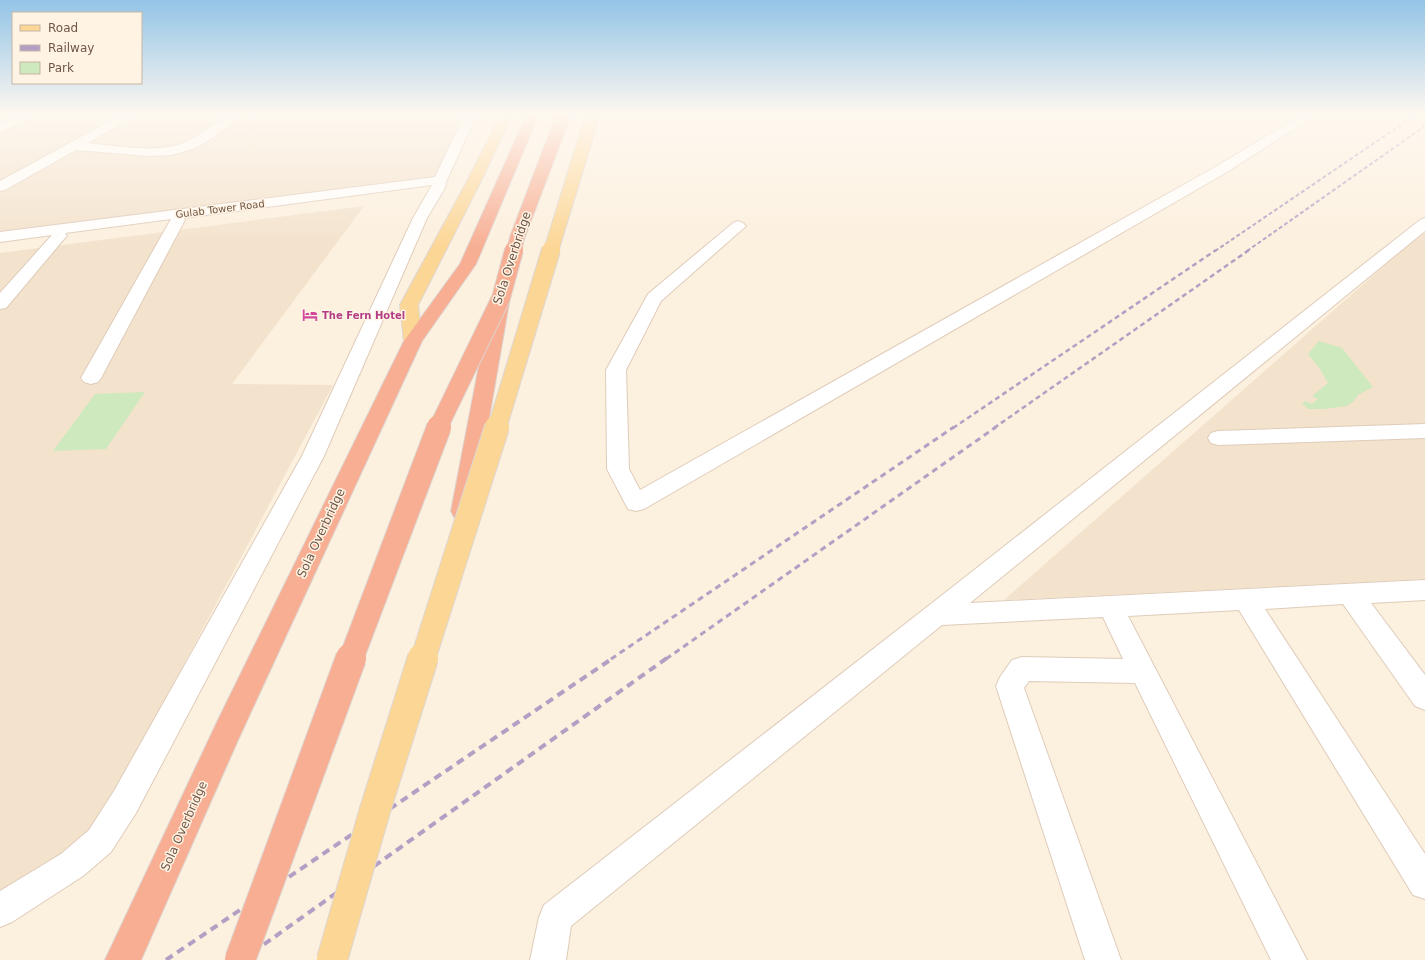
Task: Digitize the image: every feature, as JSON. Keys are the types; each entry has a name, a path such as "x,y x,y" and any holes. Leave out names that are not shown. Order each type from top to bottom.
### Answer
{"highway":[{"name":"Sola Overbridge","path":"123,960 228,730 413,341 468,264 514,159"},
{"name":"Sola Overbridge","path":"240,960 434,437 501,298 517,238 547,159"},
{"path":"450,574 501,298"}],"main road":[{"path":"413,341 409,305 485,159"},
{"path":"332,960 375,810 580,159"}],"street":[{"path":"0,187 51,159"},
{"path":"0,910 72,865 100,841 125,802 313,456 420,218 439,184 451,159"},
{"path":"738,226 654,298 616,370 618,469 636,504 1239,159"},
{"path":"0,243 439,184"},
{"name":"Gulab Tower Road","path":"0,237 439,184"},
{"path":"91,378 178,220"},
{"path":"548,960 556,917 1425,223"},
{"path":"0,304 59,236"},
{"path":"1218,438 1425,431"},
{"path":"936,615 1425,590"},
{"path":"1349,593 1425,698"},
{"path":"1246,600 1425,883"},
{"path":"1110,606 1289,960"},
{"path":"1103,960 1010,686 1022,670 1142,671"}],"shaded area":[{"path":"0,159 444,159 434,178 0,234"},
{"path":"364,206 232,384 333,385 91,838 0,893 0,253"},
{"path":"1425,230 1425,579 1004,600"}],"green space":[{"path":"1319,341 1342,348 1373,387 1358,395 1354,401 1347,406 1324,409 1308,409 1302,403 1305,401 1312,404 1318,399 1312,396 1328,383 1320,369 1308,354"},
{"path":"145,392 106,449 53,451 95,394"}],"railway":[{"path":"1215,251 1351,159"},
{"path":"1247,251 1378,159"},
{"path":"953,428 1216,250"},
{"path":"994,428 1249,250"},
{"path":"611,659 954,427"},
{"path":"666,659 996,427"},
{"path":"166,960 613,658"},
{"path":"242,960 667,658"}],"place":[{"name":"The Fern Hotel","path":"310,315"}]}
